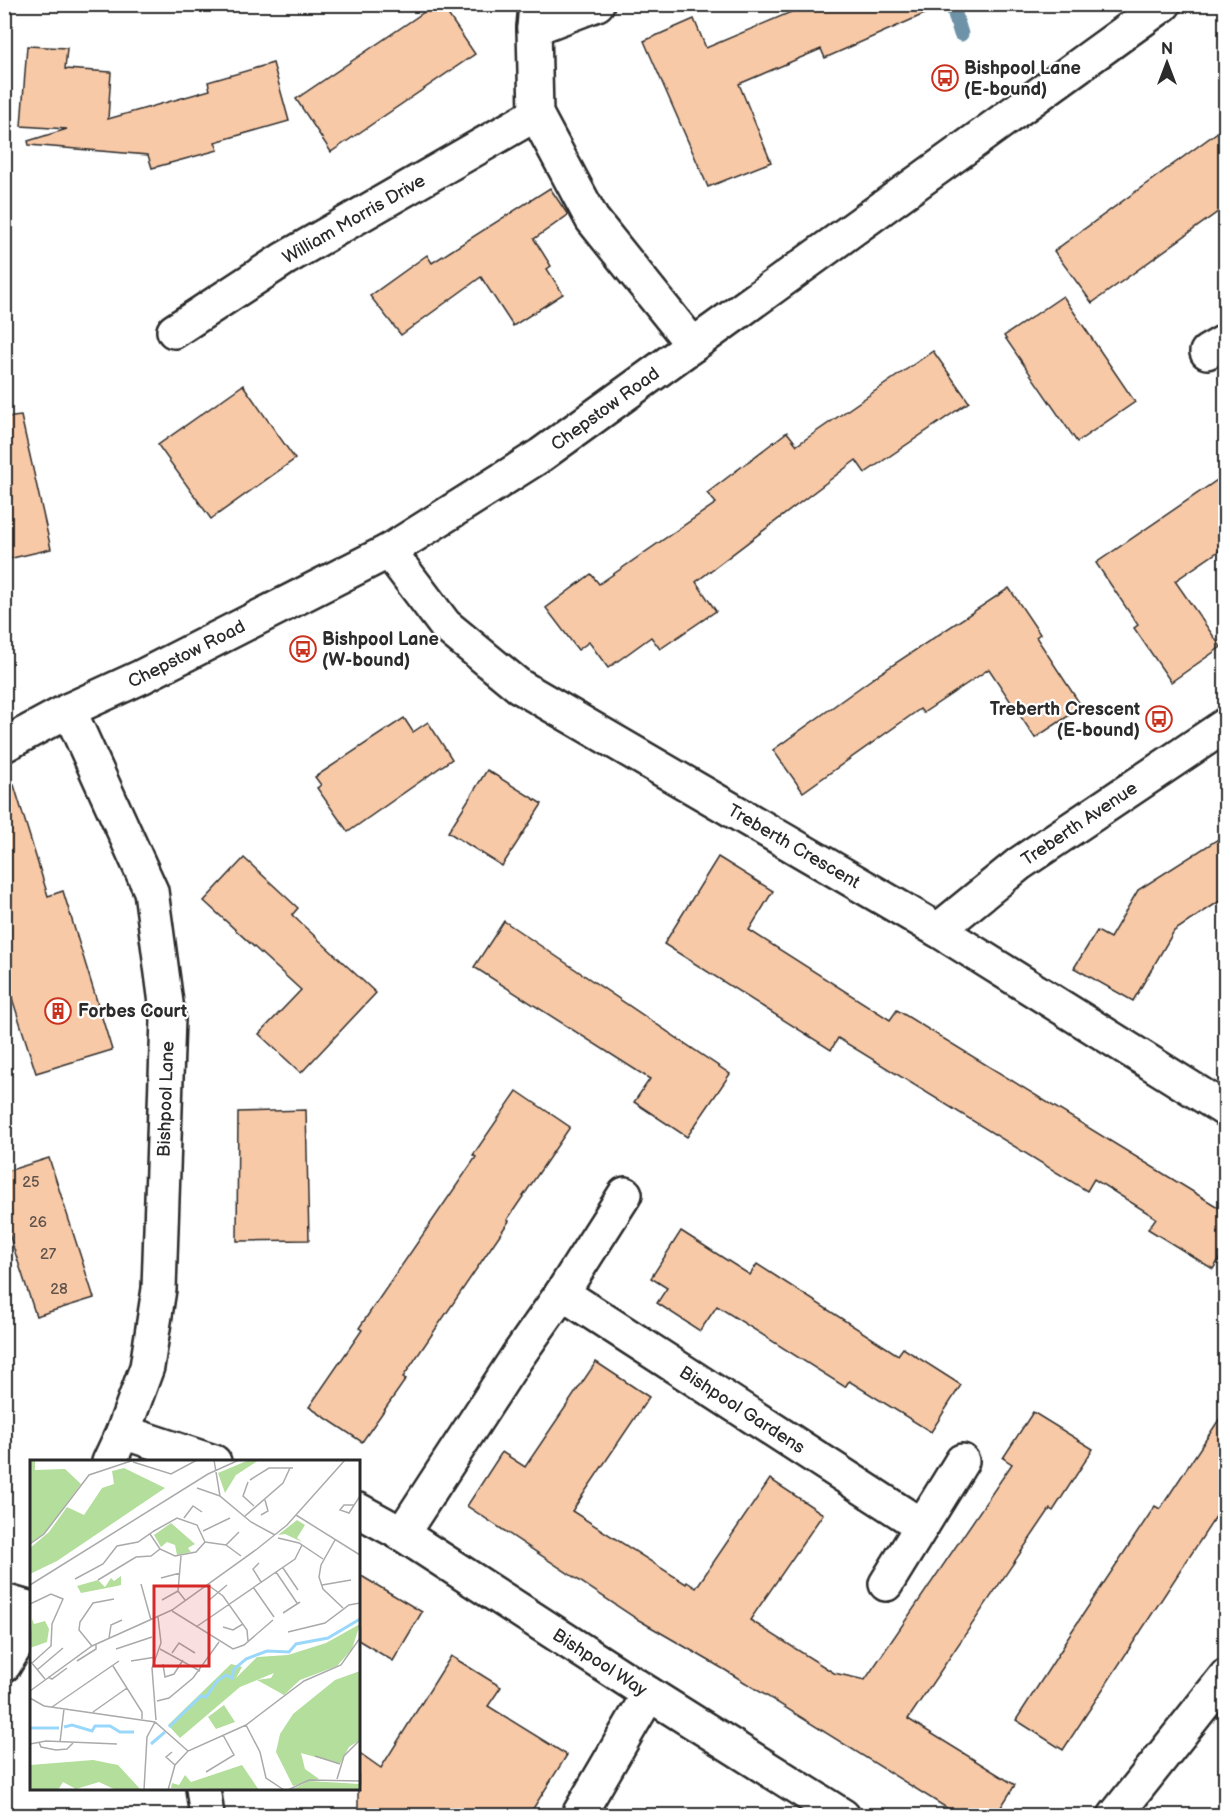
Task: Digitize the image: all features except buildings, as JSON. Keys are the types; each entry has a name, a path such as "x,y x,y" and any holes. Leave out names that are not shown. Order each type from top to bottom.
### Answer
{"street":[{"path":"597,4 535,16 536,114 592,219 693,345"},
{"name":"Chepstow Road","path":"4,745 69,710 141,677 389,551 541,455 1164,4"},
{"name":"William Morris Drive","path":"174,331 285,259 536,114"},
{"name":"Treberth Crescent","path":"389,551 445,625 519,686 938,930 1226,1110"},
{"name":"Bishpool Lane","path":"69,710 151,891 168,1018 159,1289 147,1367 123,1432 109,1460"},
{"name":"Treberth Avenue","path":"938,930 1020,864 1226,725"},
{"path":"402,1534 625,1194"},
{"name":"Bishpool Gardens","path":"562,1293 922,1526"},
{"path":"123,1432 211,1460"},
{"path":"886,1584 963,1461"},
{"name":"Bishpool Way","path":"360,1511 402,1534 649,1694 843,1815"},
{"path":"4,1601 30,1608"},
{"path":"4,1665 30,1621"},
{"path":"1115,1815 1225,1677"},
{"path":"578,1815 649,1694"},
{"path":"203,1790 207,1815"}],"waterway":[{"path":"952,4 961,34"}],"place":[{"name":"Bishpool Lane (E-bound)","path":"945,78"},
{"name":"Bishpool Lane (W-bound)","path":"303,649"},
{"name":"Treberth Crescent (E-bound)","path":"1159,719"},
{"name":"Forbes Court","path":"58,1011"}]}
